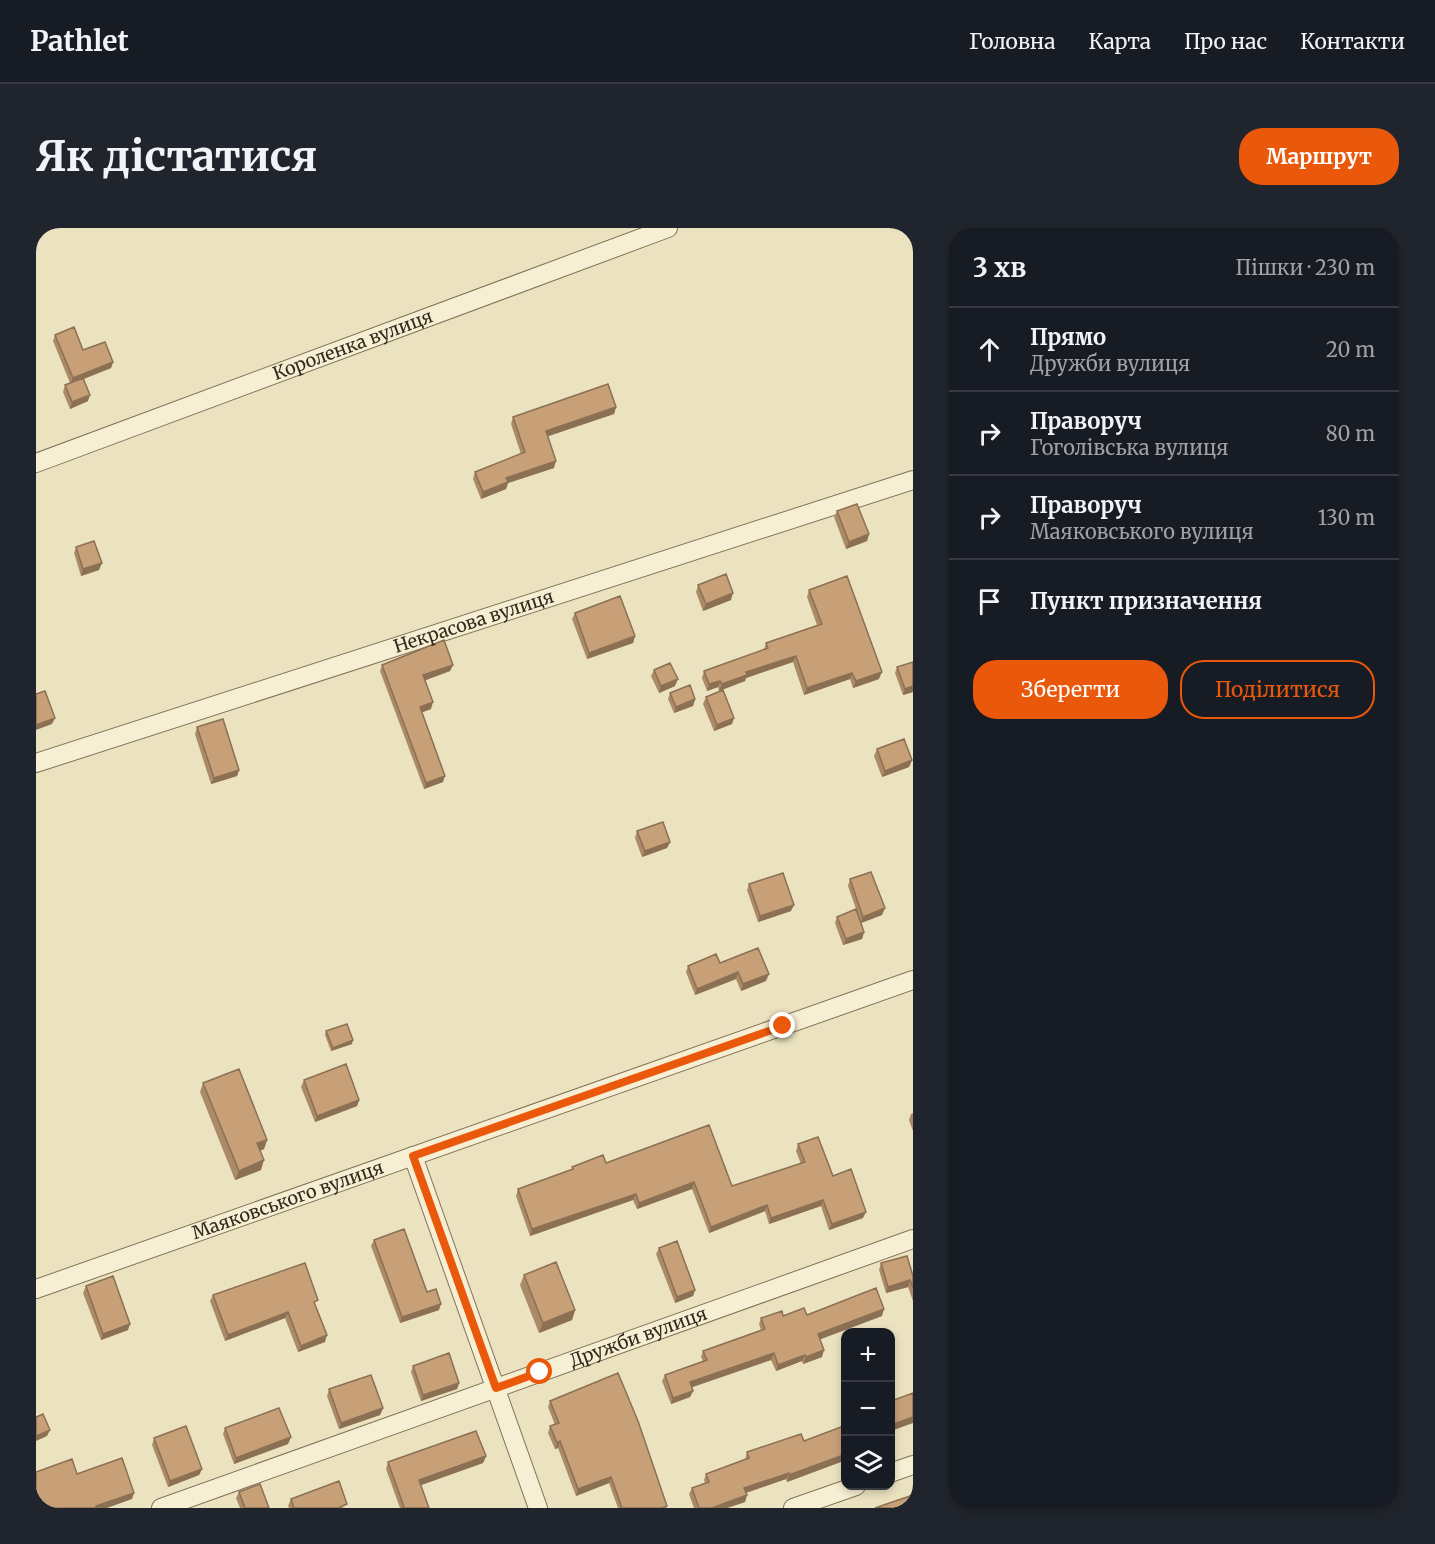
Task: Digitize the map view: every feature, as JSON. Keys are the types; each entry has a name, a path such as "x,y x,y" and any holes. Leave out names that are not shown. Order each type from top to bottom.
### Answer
{"street":[{"name":"Короленка вулиця","path":"36,463 668,228"},
{"name":"Некрасова вулиця","path":"36,763 913,480"},
{"name":"Маяковського вулиця","path":"36,1289 913,980"},
{"path":"413,1156 538,1508"},
{"name":"Дружби вулиця","path":"161,1508 913,1239"},
{"path":"895,1472 913,1465"},
{"path":"793,1508 842,1490"}],"building":[{"path":"74,327 83,350 105,342 113,362 73,378 55,335"},
{"path":"83,378 90,395 72,402 65,385"},
{"path":"608,384 616,407 546,431 556,461 506,478 508,482 483,492 475,472 525,452 513,417"},
{"path":"857,504 869,534 849,542 837,511"},
{"path":"94,541 102,563 83,569 76,547"},
{"path":"726,574 733,593 706,604 698,585"},
{"path":"847,576 882,672 856,681 852,673 807,688 796,656 746,672 747,675 722,684 720,681 709,684 704,671 768,648 766,643 822,624 809,590"},
{"path":"620,596 635,636 589,653 575,613"},
{"path":"444,640 453,665 423,675 433,702 420,707 445,776 426,783 382,665"},
{"path":"913,662 913,686 905,689 897,667"},
{"path":"670,663 678,679 661,686 654,670"},
{"path":"690,685 695,699 676,707 670,693"},
{"path":"723,690 734,718 717,725 706,697"},
{"path":"45,691 55,718 36,725 36,694"},
{"path":"223,719 239,770 214,778 197,727"},
{"path":"904,739 912,760 885,771 877,749"},
{"path":"663,822 670,842 645,851 637,831"},
{"path":"871,872 885,908 863,917 850,879"},
{"path":"783,873 794,905 760,916 749,884"},
{"path":"856,909 864,932 846,939 837,917"},
{"path":"758,948 769,974 743,984 738,972 697,989 688,966 716,954 720,963"},
{"path":"347,1024 353,1040 333,1048 326,1031"},
{"path":"346,1064 359,1100 317,1116 304,1080"},
{"path":"239,1069 267,1140 257,1143 264,1160 239,1171 203,1083"},
{"path":"709,1125 732,1186 805,1162 798,1144 818,1137 833,1176 851,1169 866,1212 832,1224 823,1200 771,1218 767,1205 711,1227 694,1182 639,1203 636,1194 532,1229 518,1189 573,1169 572,1167 603,1155 606,1163"},
{"path":"404,1229 427,1292 436,1289 441,1304 402,1317 374,1240"},
{"path":"677,1241 695,1290 677,1297 659,1248"},
{"path":"907,1256 913,1276 913,1288 910,1280 888,1287 881,1263"},
{"path":"556,1262 575,1310 543,1323 524,1275"},
{"path":"305,1263 318,1300 314,1302 327,1335 301,1346 288,1312 228,1335 213,1295"},
{"path":"113,1276 130,1324 103,1334 86,1286"},
{"path":"876,1288 884,1309 818,1334 824,1350 778,1365 774,1353 690,1382 693,1391 673,1398 665,1375 707,1360 703,1351 765,1329 761,1318 782,1311 783,1316 804,1308 807,1315"},
{"path":"449,1353 459,1383 423,1395 413,1366"},
{"path":"618,1373 638,1421 667,1506 662,1508 622,1508 611,1477 578,1489 560,1441 557,1443 550,1426 559,1423 550,1401"},
{"path":"371,1375 383,1408 341,1423 329,1389"},
{"path":"913,1393 913,1417 895,1424 895,1400"},
{"path":"279,1408 291,1437 236,1458 225,1428"},
{"path":"43,1414 50,1430 36,1436 36,1417"},
{"path":"186,1426 202,1469 170,1481 154,1438"},
{"path":"841,1427 841,1456 789,1475 789,1473 744,1488 747,1495 712,1508 699,1508 692,1488 709,1482 706,1474 749,1458 747,1452 801,1434 804,1441"},
{"path":"476,1431 486,1456 419,1480 429,1508 402,1508 404,1507 388,1462"},
{"path":"122,1458 134,1493 96,1506 96,1508 36,1508 36,1472 72,1459 77,1474"},
{"path":"339,1481 347,1504 338,1508 294,1508 291,1499"},
{"path":"260,1484 269,1508 245,1508 239,1492"},
{"path":"910,1496 913,1508 875,1508"}],"route":[{"path":"540,1372 496,1388 413,1156 783,1026"}]}
